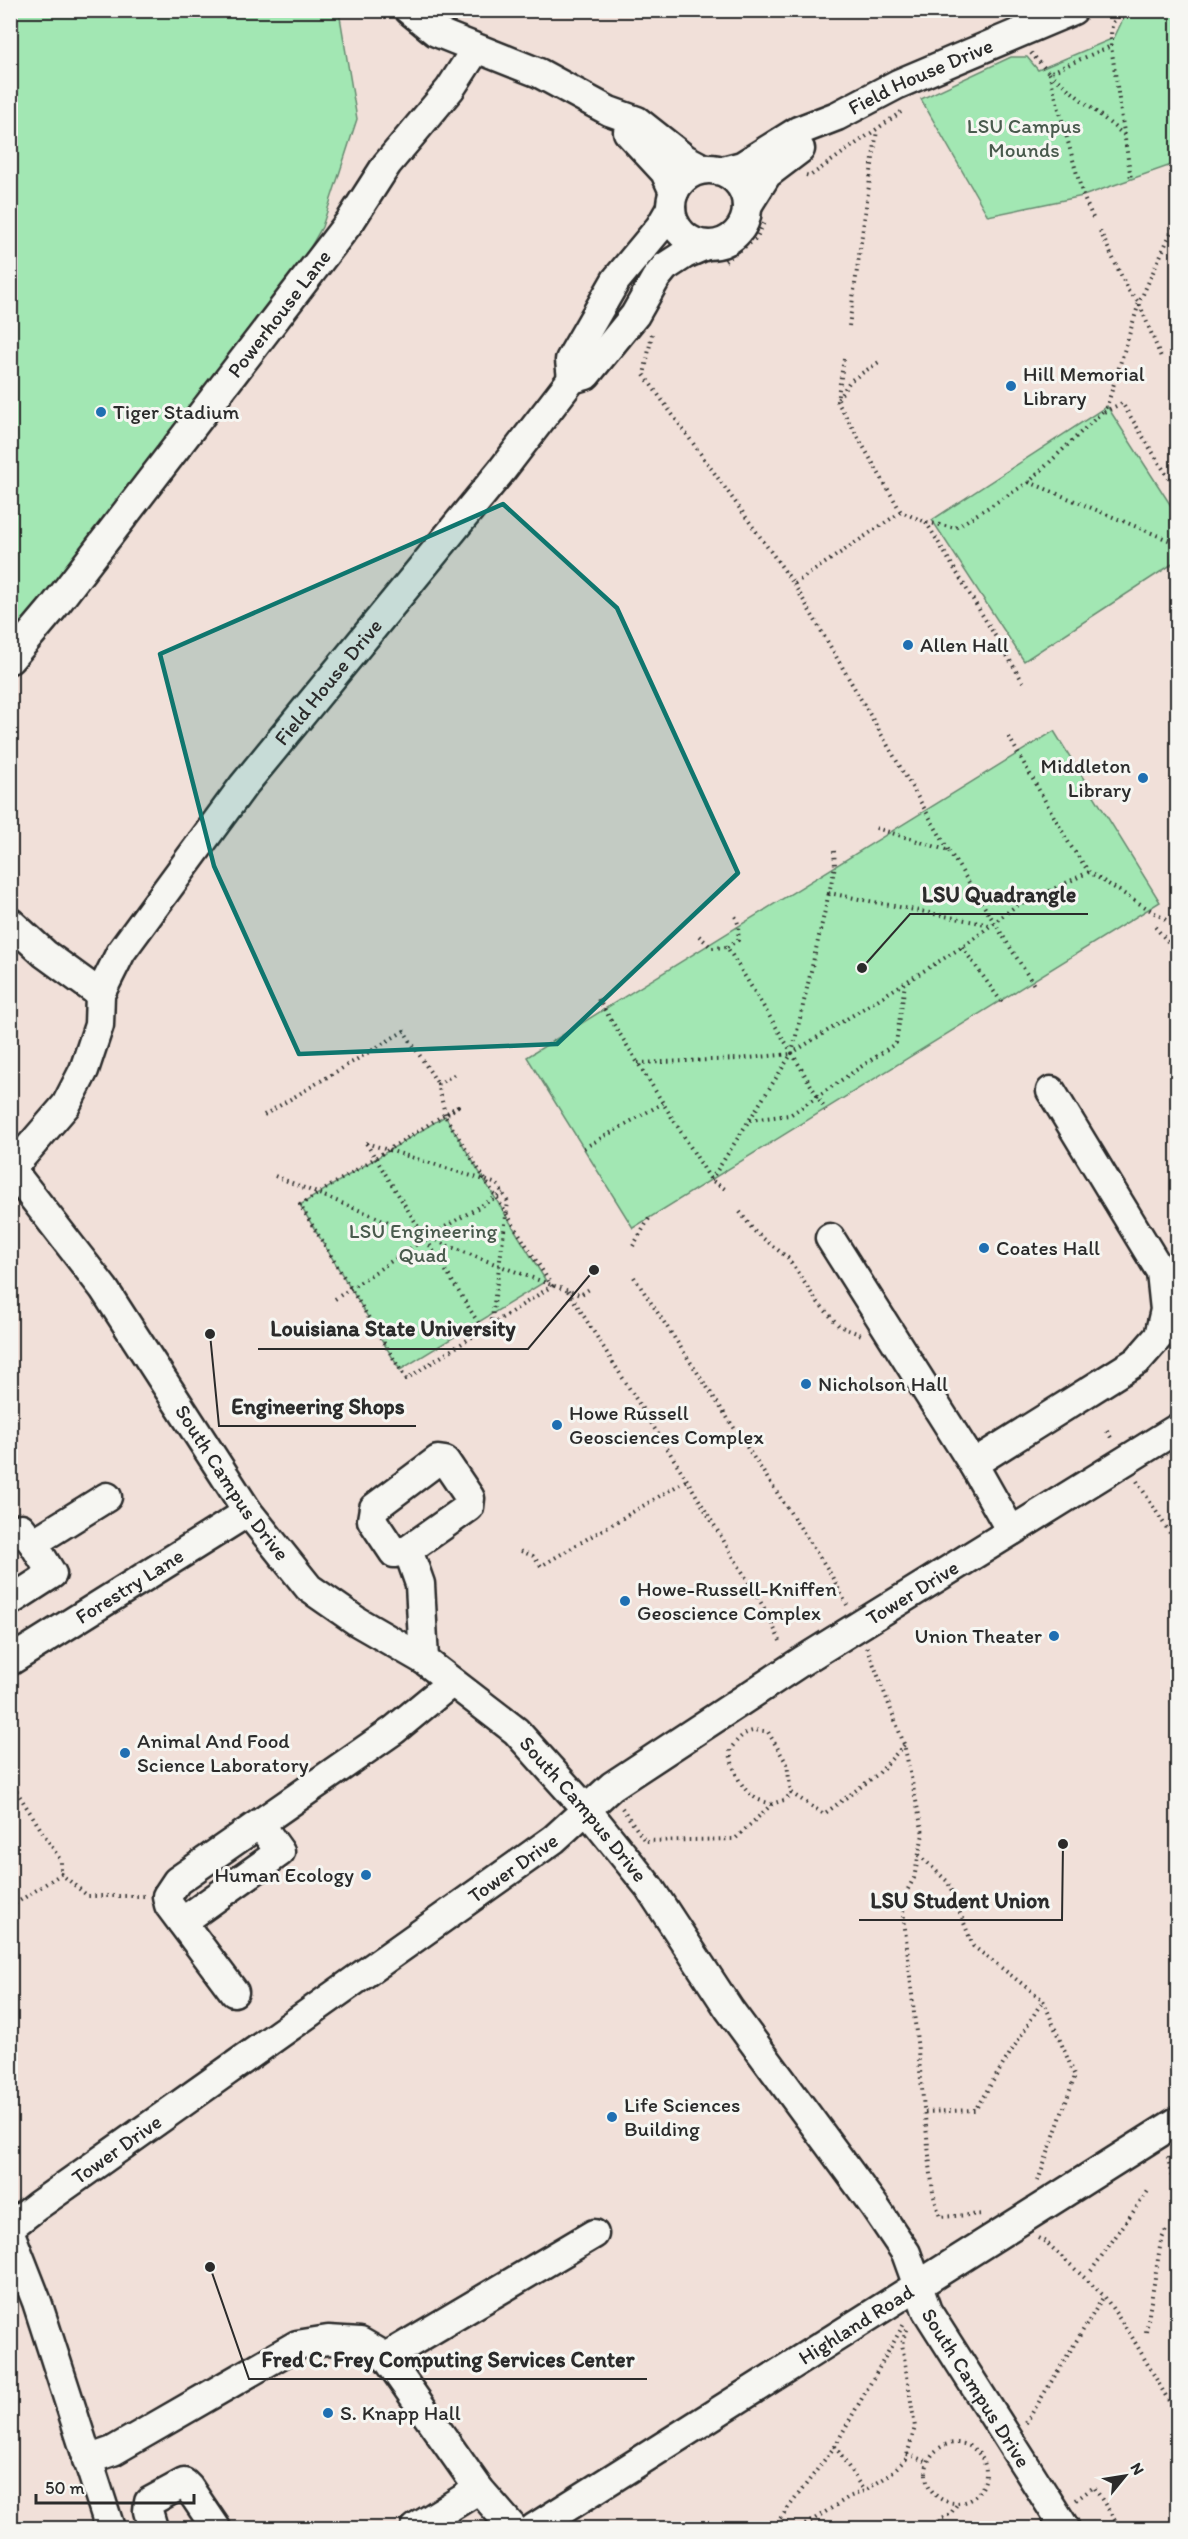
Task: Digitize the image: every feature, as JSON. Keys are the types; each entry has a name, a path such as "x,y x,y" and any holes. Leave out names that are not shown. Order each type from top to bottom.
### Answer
{"street":[{"path":"409,10 436,32 539,73 609,111 636,120 685,159 738,182 757,209 746,218 736,234 717,244 714,254 691,240 675,224 673,200 665,172 609,111"},
{"name":"Field House Drive","path":"714,170 742,166 798,131 837,116 898,84 1073,10"},
{"name":"Powerhouse Lane","path":"10,659 60,599 351,220 387,164 450,89 476,49"},
{"name":"Field House Drive","path":"757,209 768,174 809,142 837,116"},
{"path":"572,379 570,360 616,280 660,227 687,176 714,170"},
{"name":"Field House Drive","path":"100,994 116,959 243,786 502,470 572,379 586,375 635,315 665,267 685,254 714,254"},
{"path":"10,922 45,954 100,994 99,1025 84,1070 66,1105 11,1170"},
{"path":"973,1464 1137,1361 1159,1336 1165,1310 1161,1272 1051,1091"},
{"name":"South Campus Drive","path":"11,1170 104,1289 248,1512 309,1588 358,1622 424,1660 516,1731 586,1809 649,1887 729,2009 875,2207 906,2253 927,2311 1065,2529"},
{"path":"830,1238 973,1464 1011,1531"},
{"name":"Tower Drive","path":"10,2227 554,1839 612,1786 857,1627 1178,1428"},
{"path":"10,1601 52,1574 22,1539 107,1497"},
{"name":"Forestry Lane","path":"10,1661 248,1512"},
{"path":"408,1550 420,1584 424,1660"},
{"path":"234,1992 169,1905 167,1896 177,1881 394,1730 452,1682"},
{"name":"Highland Road","path":"534,2529 1178,2121"},
{"path":"10,2233 37,2302 110,2529"},
{"path":"386,2357 594,2234"},
{"path":"87,2460 114,2451 297,2345 328,2340 360,2342 386,2357 478,2489 513,2529"},
{"path":"153,2529 148,2511 149,2502 183,2483 189,2488 216,2529"},
{"path":"416,2529 478,2489"}],"path":[{"path":"1128,10 1117,15 1113,23 1111,46 1131,179"},
{"path":"1049,73 1111,46"},
{"path":"1027,48 1049,73 1125,136"},
{"path":"1049,73 1083,196 1094,220"},
{"path":"802,175 810,176 850,145 877,130 907,108"},
{"path":"849,326 877,130"},
{"path":"714,254 756,239 765,223 757,209"},
{"path":"844,359 837,401 901,512 926,522 955,528 1029,482 1107,406 1139,303 1178,217"},
{"path":"1100,231 1128,290 1139,303 1161,357"},
{"path":"653,326 644,375 794,584 992,924 1034,985"},
{"path":"837,401 850,381 882,360"},
{"path":"1100,414 1122,403 1178,493"},
{"path":"1029,482 1178,544"},
{"path":"794,584 901,512"},
{"path":"926,522 1023,682"},
{"path":"1009,737 1070,845 1089,872 1166,920"},
{"path":"873,827 949,851"},
{"path":"711,1180 792,1053 835,866 834,851"},
{"path":"638,1063 738,1059 792,1053 962,947 1014,908 1089,872"},
{"path":"829,893 992,924"},
{"path":"699,936 712,948 727,947 738,940 739,926 734,913"},
{"path":"1155,927 1178,953"},
{"path":"1168,942 1178,941"},
{"path":"727,947 826,1111"},
{"path":"962,947 1003,1004"},
{"path":"750,1120 790,1115 896,1043 905,983"},
{"path":"598,999 711,1180 725,1189"},
{"path":"264,1115 404,1031 438,1084 445,1115 552,1286"},
{"path":"438,1084 457,1073"},
{"path":"584,1148 663,1103"},
{"path":"445,1115 300,1205 406,1379 552,1286"},
{"path":"366,1143 388,1150 497,1184 508,1202 489,1340 366,1143"},
{"path":"275,1176 426,1238 552,1286 580,1295 591,1288"},
{"path":"335,1299 426,1238 503,1193"},
{"path":"740,1212 754,1231 788,1258 816,1300 839,1326 863,1336 872,1343"},
{"path":"633,1245 650,1217"},
{"path":"634,1277 829,1571 872,1658 904,1744 923,1834 914,1878 902,1900 933,2193 940,2217 990,2213"},
{"path":"567,1291 687,1480 766,1611 780,1641"},
{"path":"1107,1431 1178,1546"},
{"path":"521,1551 533,1556 541,1566 687,1480"},
{"path":"772,1804 755,1799 747,1791 731,1764 730,1750 745,1732 759,1729 768,1732 787,1764 791,1793 824,1814 878,1774 904,1744"},
{"path":"10,1781 61,1861 61,1874"},
{"path":"618,1802 645,1841 735,1839 772,1804 784,1800 791,1793"},
{"path":"919,1855 948,1882 973,1946 1043,2000 1075,2076 1036,2187"},
{"path":"61,1874 88,1896 146,1896"},
{"path":"10,1908 61,1874"},
{"path":"925,2112 975,2110 1043,2000"},
{"path":"1168,2155 1178,2212"},
{"path":"1091,2271 1148,2190"},
{"path":"1146,2332 1161,2241 1166,2230"},
{"path":"1034,2236 1046,2242 1104,2296 1132,2337 1178,2417"},
{"path":"1026,2424 1104,2296"},
{"path":"773,2529 836,2446 910,2313 902,2344 915,2427 906,2459 888,2476 864,2491 849,2497 800,2529"},
{"path":"1019,2414 1031,2432"},
{"path":"953,2443 969,2446 982,2457 986,2473 982,2488 971,2500 959,2503 947,2502 934,2493 927,2478 928,2462 938,2449 953,2443"},
{"path":"836,2446 864,2491"},
{"path":"907,2454 928,2462"},
{"path":"1070,2492 1075,2500 1094,2487 1120,2529"},
{"path":"927,2529 951,2513 959,2503"}],"highlighted area":[{"path":"503,504 617,608 738,873 557,1044 299,1054 214,866 160,654"}],"green space":[{"name":"Tiger Stadium","path":"11,11 339,11 357,119 322,227 303,260 11,642"},
{"name":"LSU Campus Mounds","path":"1136,11 1177,11 1177,163 1083,196 988,216 921,99 1011,57 1027,57 1038,70 1114,38 1125,15"},
{"path":"1107,406 1177,515 1177,561 1024,661 932,520"},
{"path":"1054,731 1160,902 633,1228 527,1057"},
{"name":"LSU Engineering Quad","path":"445,1116 546,1281 400,1370 300,1205"}],"place":[{"name":"Hill Memorial Library","path":"1011,386"},
{"name":"Tiger Stadium","path":"101,412"},
{"name":"Allen Hall","path":"908,645"},
{"name":"Middleton Library","path":"1143,778"},
{"name":"LSU Quadrangle","path":"862,968"},
{"name":"Coates Hall","path":"984,1248"},
{"name":"Louisiana State University","path":"594,1270"},
{"name":"Engineering Shops","path":"210,1334"},
{"name":"Nicholson Hall","path":"806,1384"},
{"name":"Howe Russell Geosciences Complex","path":"557,1425"},
{"name":"Howe-Russell-Kniffen Geoscience Complex","path":"625,1601"},
{"name":"Union Theater","path":"1054,1636"},
{"name":"Animal And Food Science Laboratory","path":"125,1753"},
{"name":"LSU Student Union","path":"1063,1844"},
{"name":"Human Ecology","path":"366,1875"},
{"name":"Life Sciences Building","path":"612,2117"},
{"name":"Fred C. Frey Computing Services Center","path":"210,2267"},
{"name":"S. Knapp Hall","path":"328,2413"}]}
